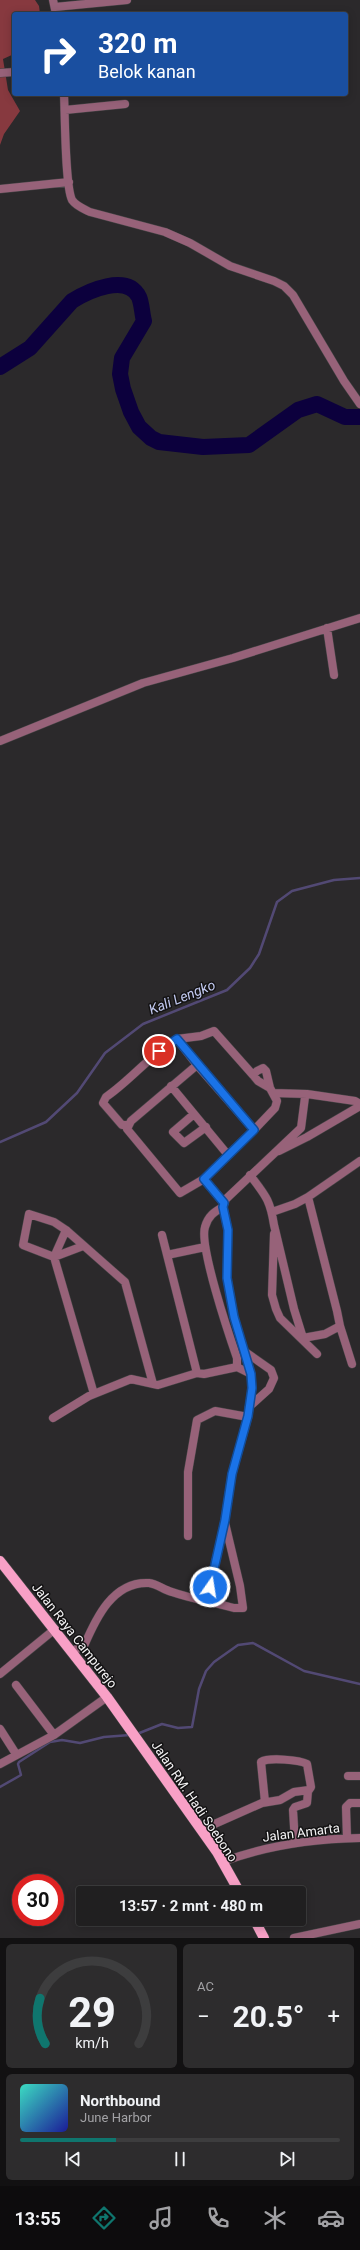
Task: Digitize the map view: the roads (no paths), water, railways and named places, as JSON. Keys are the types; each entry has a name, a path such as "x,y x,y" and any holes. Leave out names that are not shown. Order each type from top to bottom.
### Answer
{"main road":[{"name":"Jalan Raya Campurejo","path":"0,1561 72,1651 107,1697 126,1726"},
{"name":"Jalan RM. Hadi Soebono","path":"126,1726 201,1830 236,1886"},
{"path":"258,1926 264,1938"}],"street":[{"path":"55,7 127,0"},
{"path":"0,73 12,72"},
{"path":"64,96 69,182 72,199 79,207 90,212 165,232 190,243 230,266 284,286 292,295 344,381 360,404"},
{"path":"65,110 125,104"},
{"path":"0,190 69,182"},
{"path":"0,741 143,682 234,658 360,618"},
{"path":"327,628 334,675"},
{"path":"197,1065 171,1086 128,1125 122,1125 103,1103 106,1097 150,1061 159,1051 177,1039 201,1036 214,1031 262,1084 271,1091 307,1094 355,1101 360,1104 318,1131 274,1152"},
{"path":"177,1039 197,1065 254,1130"},
{"path":"128,1125 127,1129 180,1193 204,1179 275,1108 277,1101 271,1091 266,1071 263,1068 257,1071 254,1075"},
{"path":"171,1086 228,1155"},
{"path":"237,1367 236,1358 205,1247 205,1228 211,1214 224,1205 250,1175 301,1128 304,1102 307,1094"},
{"path":"194,1114 173,1132 184,1143 206,1127"},
{"path":"301,1128 318,1131"},
{"path":"272,1212 295,1204 308,1197 360,1160"},
{"path":"250,1175 271,1205 274,1228 294,1309 303,1338"},
{"path":"204,1179 224,1205 228,1230 227,1278 234,1317 251,1374 252,1388 248,1416 232,1474 225,1520 207,1600"},
{"path":"308,1197 340,1326 352,1364"},
{"path":"83,1246 54,1256 23,1245 29,1214 54,1222 66,1230 125,1282 153,1384"},
{"path":"274,1228 272,1295 280,1318 303,1338 317,1354"},
{"path":"66,1230 54,1256 94,1394"},
{"path":"162,1235 197,1373"},
{"path":"167,1255 205,1247"},
{"path":"224,1318 234,1317"},
{"path":"303,1338 325,1334 340,1326"},
{"path":"244,1351 270,1370 274,1378 270,1389 249,1407"},
{"path":"52,1418 94,1394 131,1379 158,1385 197,1373 204,1374 237,1367 251,1374"},
{"path":"188,1536 188,1472 197,1420 215,1411 248,1416"},
{"path":"72,1651 84,1646 94,1622 107,1603 119,1590 133,1584 150,1583 171,1592 241,1609 244,1606 225,1520"},
{"path":"0,1674 55,1629"},
{"path":"16,1685 54,1735"},
{"path":"0,1764 16,1754 54,1735 107,1697"},
{"path":"0,1729 16,1754"},
{"path":"265,1802 260,1766 261,1762 266,1760 282,1759 306,1763 309,1768 311,1787 308,1791 307,1803 295,1807 293,1810 295,1843"},
{"path":"348,1776 360,1776"},
{"path":"201,1830 265,1802 283,1799 294,1792 308,1791"},
{"path":"347,1838 346,1807 350,1803 360,1803"},
{"name":"Jalan Amarta","path":"222,1862 252,1851 295,1843 360,1838"},
{"path":"294,1938 360,1924"}],"waterway":[{"path":"0,367 30,348 72,301 107,286 126,286 133,290 139,297 144,321 122,358 120,374 123,389 131,412 139,427 151,438 159,442 203,447 249,445 298,410 317,404 345,417 360,417"},
{"name":"Kali Lengko","path":"0,1142 46,1122 77,1093 105,1053 143,1024 227,990 250,968 259,954 277,902 292,891 334,880 360,878"},
{"path":"137,1734 162,1724 178,1728 192,1727 199,1689 206,1671 214,1662 238,1645 253,1643 304,1671 360,1684"},
{"path":"0,1787 21,1775 18,1764 19,1762 50,1742 62,1740 80,1743 104,1737 130,1735"}]}
